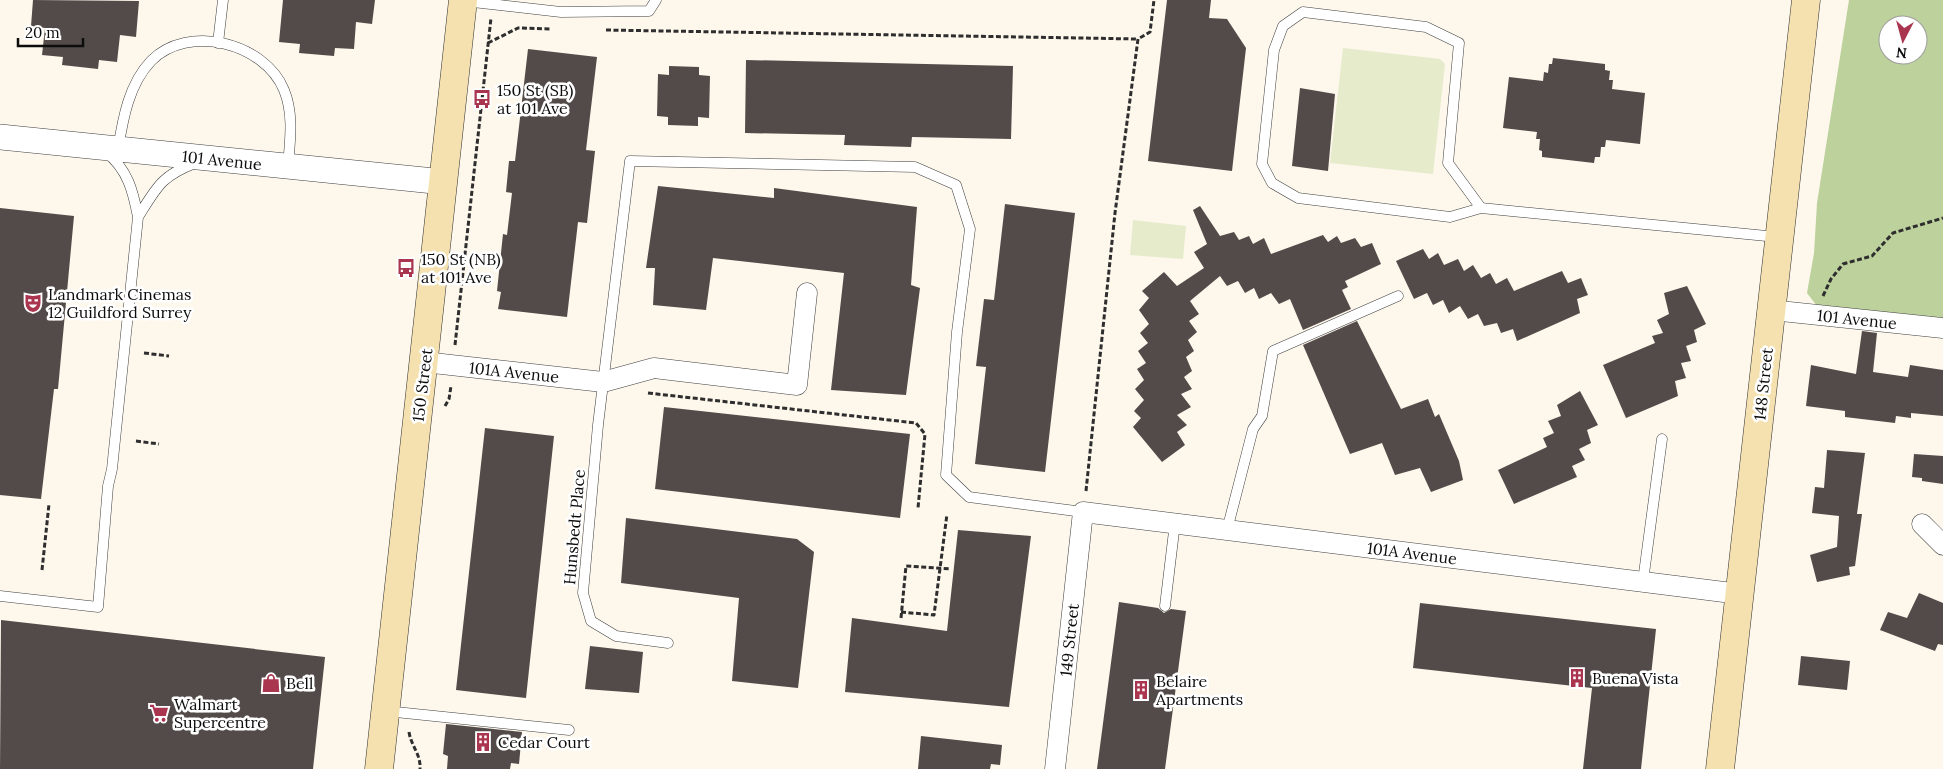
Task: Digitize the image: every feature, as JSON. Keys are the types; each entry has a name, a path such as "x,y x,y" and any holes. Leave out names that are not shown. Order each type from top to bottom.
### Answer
{"main road":[{"name":"150 Street","path":"379,769 463,0"},
{"name":"148 Street","path":"1720,769 1806,0"}],"street":[{"name":"101 Avenue","path":"0,136 444,182"},
{"path":"603,382 654,368 797,385 807,293"},
{"name":"101 Avenue","path":"1771,310 1943,328"},
{"name":"101A Avenue","path":"424,362 603,382"},
{"name":"101A Avenue","path":"1084,504 1175,523 1740,594"},
{"name":"149 Street","path":"1055,769 1084,504"},
{"path":"1922,524 1943,545"}],"lane":[{"path":"218,43 223,0"},
{"path":"463,0 561,12 649,11 656,0"},
{"path":"1481,208 1448,163 1459,43 1426,27 1303,12 1284,26 1274,50 1262,164 1272,183 1298,198 1450,217 1481,208 1778,237"},
{"path":"0,596 98,607 108,486 112,469 138,217 131,184 126,172 109,148 122,123 138,77 153,60 177,45 202,41 218,43 252,54 273,71 284,90 290,114 291,132 288,166"},
{"path":"138,217 166,176 206,158"},
{"name":"Hunsbedt Place","path":"668,643 616,636 591,620 583,593 603,382 630,161 915,167 956,185 970,228 958,332 946,475 969,497 1084,504"},
{"path":"1227,530 1253,429 1262,416 1273,351 1398,296"},
{"path":"1643,581 1662,439"},
{"path":"1165,606 1175,523"},
{"path":"385,711 569,730"}],"path":[{"path":"598,29 1138,38 1150,32 1154,0"},
{"path":"456,335 492,3"},
{"path":"488,43 518,28 558,29"},
{"path":"1084,504 1115,213 1138,38"},
{"path":"1814,315 1831,279 1843,264 1872,256 1893,233 1943,218"},
{"path":"144,353 169,356"},
{"path":"648,393 916,423 925,434 918,508"},
{"path":"136,441 159,444"},
{"path":"42,570 50,504"},
{"path":"901,612 934,615 946,514"},
{"path":"901,618 906,566 950,569"}],"green space":[{"path":"1849,0 1943,0 1943,323 1820,310 1807,293 1814,253 1817,203"},
{"path":"1343,48 1440,59 1445,64 1433,174 1330,163"},
{"path":"1133,220 1186,226 1183,259 1130,255"}],"building":[{"path":"33,0 139,1 136,37 120,35 117,62 99,60 98,69 62,65 63,57 42,55 45,28 31,26"},
{"path":"283,0 375,0 372,24 356,22 354,49 335,48 334,56 299,53 300,44 279,42"},
{"path":"1167,0 1211,0 1209,18 1227,19 1246,48 1232,171 1148,161"},
{"path":"528,49 597,57 586,150 595,151 587,223 578,222 567,317 498,309 501,292 497,291 503,234 507,235 512,193 506,192 509,161 515,161"},
{"path":"1553,58 1605,64 1605,70 1610,71 1609,80 1613,80 1612,89 1645,93 1640,144 1606,140 1605,147 1601,147 1600,157 1595,157 1594,163 1542,157 1542,151 1539,150 1540,139 1536,139 1537,132 1503,128 1509,77 1543,81 1544,72 1548,73 1549,64 1552,64"},
{"path":"746,60 1013,66 1011,139 912,137 911,147 844,145 845,135 745,133"},
{"path":"669,66 699,67 699,75 710,76 709,118 698,117 698,126 668,125 668,117 657,116 658,74 669,75"},
{"path":"1300,88 1335,94 1328,171 1292,166"},
{"path":"658,186 774,198 774,188 917,207 911,285 920,288 906,395 831,390 844,273 713,258 706,310 653,305 655,268 646,268"},
{"path":"1005,204 1075,213 1045,472 975,464 986,367 976,366 984,299 994,300"},
{"path":"1200,206 1220,236 1234,232 1239,240 1249,236 1253,244 1264,238 1271,254 1323,235 1328,242 1337,236 1341,243 1355,238 1361,247 1372,243 1381,264 1345,281 1348,287 1342,290 1351,309 1303,330 1290,299 1279,304 1271,293 1259,299 1254,288 1245,293 1238,281 1227,286 1220,276 1190,301 1199,314 1189,321 1197,332 1188,340 1194,351 1186,357 1192,371 1184,377 1192,389 1181,394 1191,407 1177,415 1187,425 1177,432 1185,445 1162,462 1133,427 1141,418 1134,411 1144,400 1135,389 1144,380 1137,369 1146,363 1138,351 1148,343 1140,333 1149,324 1139,310 1149,298 1142,291 1164,272 1177,286 1204,268 1194,252 1207,244 1193,210"},
{"name":"Landmark Cinemas 12 Guildford Surrey","path":"0,208 74,216 58,389 54,389 41,499 0,495"},
{"path":"1423,249 1429,259 1438,253 1444,265 1458,259 1464,271 1473,265 1481,278 1490,273 1496,284 1507,278 1514,291 1562,271 1568,283 1581,278 1588,295 1577,299 1580,313 1517,341 1513,329 1501,333 1497,323 1484,326 1478,314 1468,319 1460,306 1449,313 1443,300 1433,305 1427,293 1414,299 1396,261"},
{"path":"1687,286 1706,324 1694,330 1697,342 1686,346 1691,361 1681,363 1686,378 1675,381 1678,396 1626,418 1603,365 1655,343 1652,336 1663,333 1657,320 1669,314 1664,293"},
{"path":"1357,321 1401,409 1428,399 1435,417 1439,414 1459,461 1463,480 1431,492 1420,468 1395,475 1382,443 1350,454 1303,345"},
{"path":"1862,331 1877,333 1873,372 1908,377 1910,365 1943,370 1943,416 1911,413 1911,418 1896,416 1895,423 1845,417 1845,411 1806,406 1811,365 1856,374"},
{"path":"1580,391 1598,425 1587,430 1591,443 1579,449 1585,460 1572,466 1577,477 1514,504 1498,470 1547,447 1543,438 1554,433 1548,421 1561,416 1557,405"},
{"path":"664,407 910,434 900,518 655,489"},
{"path":"485,428 554,436 526,698 456,690"},
{"path":"1827,450 1865,453 1857,514 1862,514 1855,566 1849,567 1850,575 1817,582 1810,555 1837,547 1839,516 1812,513 1815,487 1824,488"},
{"path":"1914,454 1943,456 1943,484 1922,481 1922,478 1912,477"},
{"path":"626,518 797,539 814,552 798,688 732,681 739,598 621,583"},
{"path":"958,530 1031,536 1009,707 845,692 852,618 947,631"},
{"path":"1919,593 1943,603 1943,645 1938,644 1935,651 1880,630 1888,612 1907,618"},
{"name":"Belaire Apartments","path":"1119,602 1158,608 1164,613 1171,609 1186,611 1165,769 1097,769"},
{"name":"Buena Vista","path":"1420,603 1656,629 1641,769 1583,769 1592,688 1413,668"},
{"name":"Walmart Supercentre","path":"1,620 325,657 313,769 0,769"},
{"path":"590,646 643,652 639,693 585,689"},
{"path":"1801,656 1850,661 1847,690 1798,685"},
{"name":"Cedar Court","path":"446,724 522,732 519,764 511,763 510,769 447,769 448,756 443,754"},
{"path":"921,736 1002,745 1000,765 991,764 990,769 918,769"}],"place":[{"name":"150 St (SB) at 101 Ave","path":"482,99"},
{"name":"150 St (NB) at 101 Ave","path":"406,268"},
{"name":"Landmark Cinemas 12 Guildford Surrey","path":"33,303"},
{"name":"Buena Vista","path":"1577,678"},
{"name":"Bell","path":"271,683"},
{"name":"Belaire Apartments","path":"1141,690"},
{"name":"Walmart Supercentre","path":"159,713"},
{"name":"Cedar Court","path":"483,742"}]}
